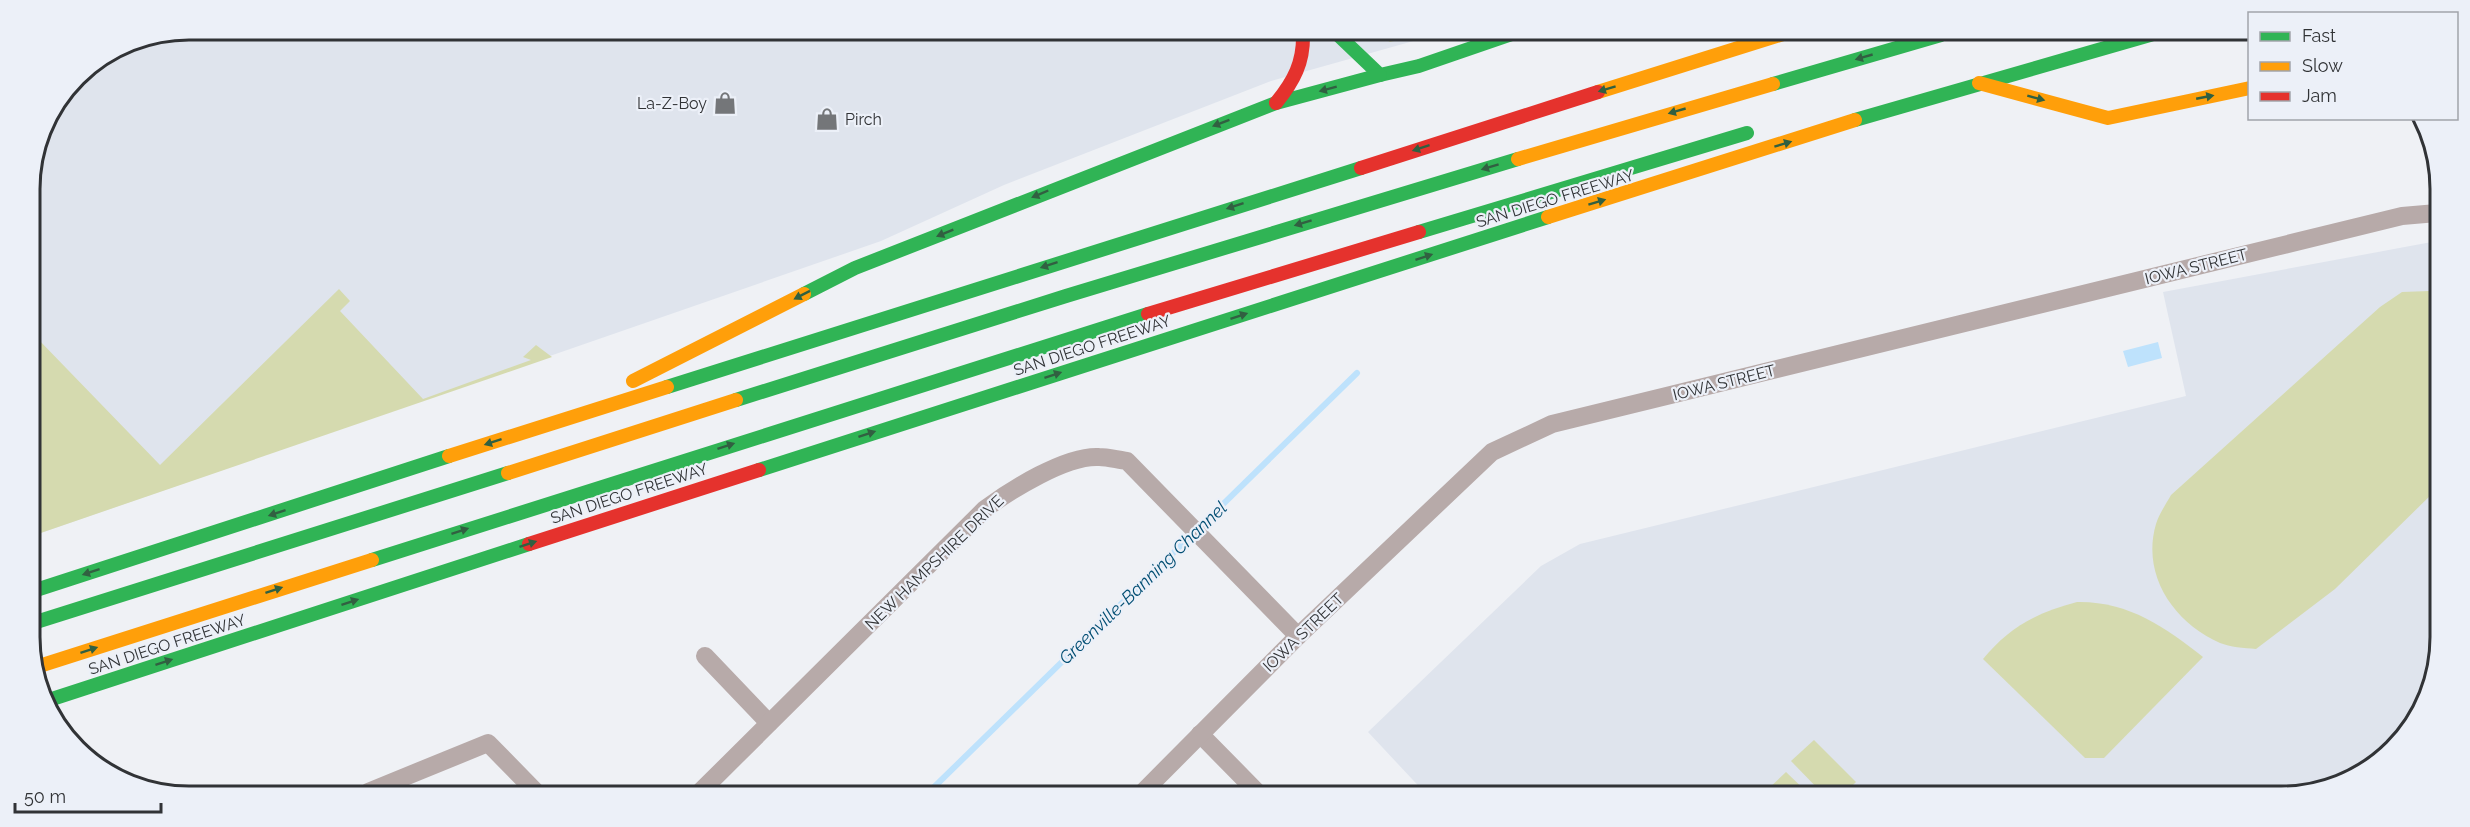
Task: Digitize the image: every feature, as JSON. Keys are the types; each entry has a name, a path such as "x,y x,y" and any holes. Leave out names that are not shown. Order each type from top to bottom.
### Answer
{"main road":[{"path":"1276,103 1302,68 1304,41"},
{"path":"1344,41 1380,75"},
{"path":"549,424 855,268 1101,169 1276,103 1419,66 1492,41"},
{"path":"40,589 549,424 1761,41"},
{"path":"40,621 1066,296 1564,144 1917,41"},
{"name":"SAN DIEGO FREEWAY","path":"54,698 811,452 1979,83 2129,41"},
{"path":"1979,83 2108,118 2248,88"},
{"path":"43,665 1064,340 1762,129"}],"street":[{"name":"IOWA STREET","path":"1149,786 1298,636 1492,452 1551,423 2402,216 2430,214"},
{"name":"NEW HAMPSHIRE DRIVE","path":"706,786 985,509 1010,490 1058,466 1097,456 1127,461 1298,636"},
{"path":"705,656 769,723"},
{"path":"1200,734 1251,786"},
{"path":"383,786 488,743 530,786"}],"shaded area":[{"path":"180,41 1414,41 1271,81 1004,185 881,241 40,533 42,170 52,133 71,99 99,71 133,52 161,43"},
{"path":"2430,242 2430,637 2428,657 2424,676 2410,712 2386,743 2355,767 2328,779 2290,786 1419,786 1368,732 1541,566 1580,544 2186,396 2163,292"}],"green space":[{"path":"339,289 350,301 340,311 423,399 531,360 523,357 536,345 552,357 40,533 41,342 160,465"},
{"path":"2430,291 2430,496 2335,589 2256,649 2220,643 2203,634 2188,623 2165,595 2153,561 2156,524 2171,495 2380,307 2402,292"},
{"path":"2077,602 2113,606 2129,611 2160,626 2203,657 2104,758 2085,758 1983,659 2003,638 2025,622"},
{"path":"1814,740 1856,782 1852,786 1815,786 1791,761"},
{"path":"1786,772 1801,786 1771,786"}],"water":[{"path":"2158,342 2162,358 2128,367 2123,351"}],"waterway":[{"name":"Greenville-Banning Channel","path":"935,786 1357,373"}],"traffic: fast":[{"path":"1344,41 1380,75 1419,66 1492,41"},
{"path":"1773,84 1920,41"},
{"path":"1855,120 2129,41"},
{"path":"804,294 855,268 1276,103 1380,75"},
{"path":"1419,232 1747,133"},
{"path":"736,400 1066,296 1518,159"},
{"path":"667,387 1361,168"},
{"path":"759,470 1548,217"},
{"path":"372,560 1148,314"},
{"path":"40,589 449,456"},
{"path":"40,621 508,473"},
{"path":"54,698 529,544"}],"traffic: slow":[{"path":"1598,92 1761,41"},
{"path":"1979,83 2108,118 2248,88"},
{"path":"1518,159 1773,84"},
{"path":"1548,217 1855,120"},
{"path":"633,381 804,294"},
{"path":"449,456 667,387"},
{"path":"508,473 736,400"},
{"path":"43,665 372,560"}],"traffic: jam":[{"path":"1276,103 1297,71 1303,41"},
{"path":"1361,168 1598,92"},
{"path":"1148,314 1419,232"},
{"path":"529,544 759,470"}],"place":[{"name":"La-Z-Boy","path":"725,103"},
{"name":"Pirch","path":"827,119"}]}
